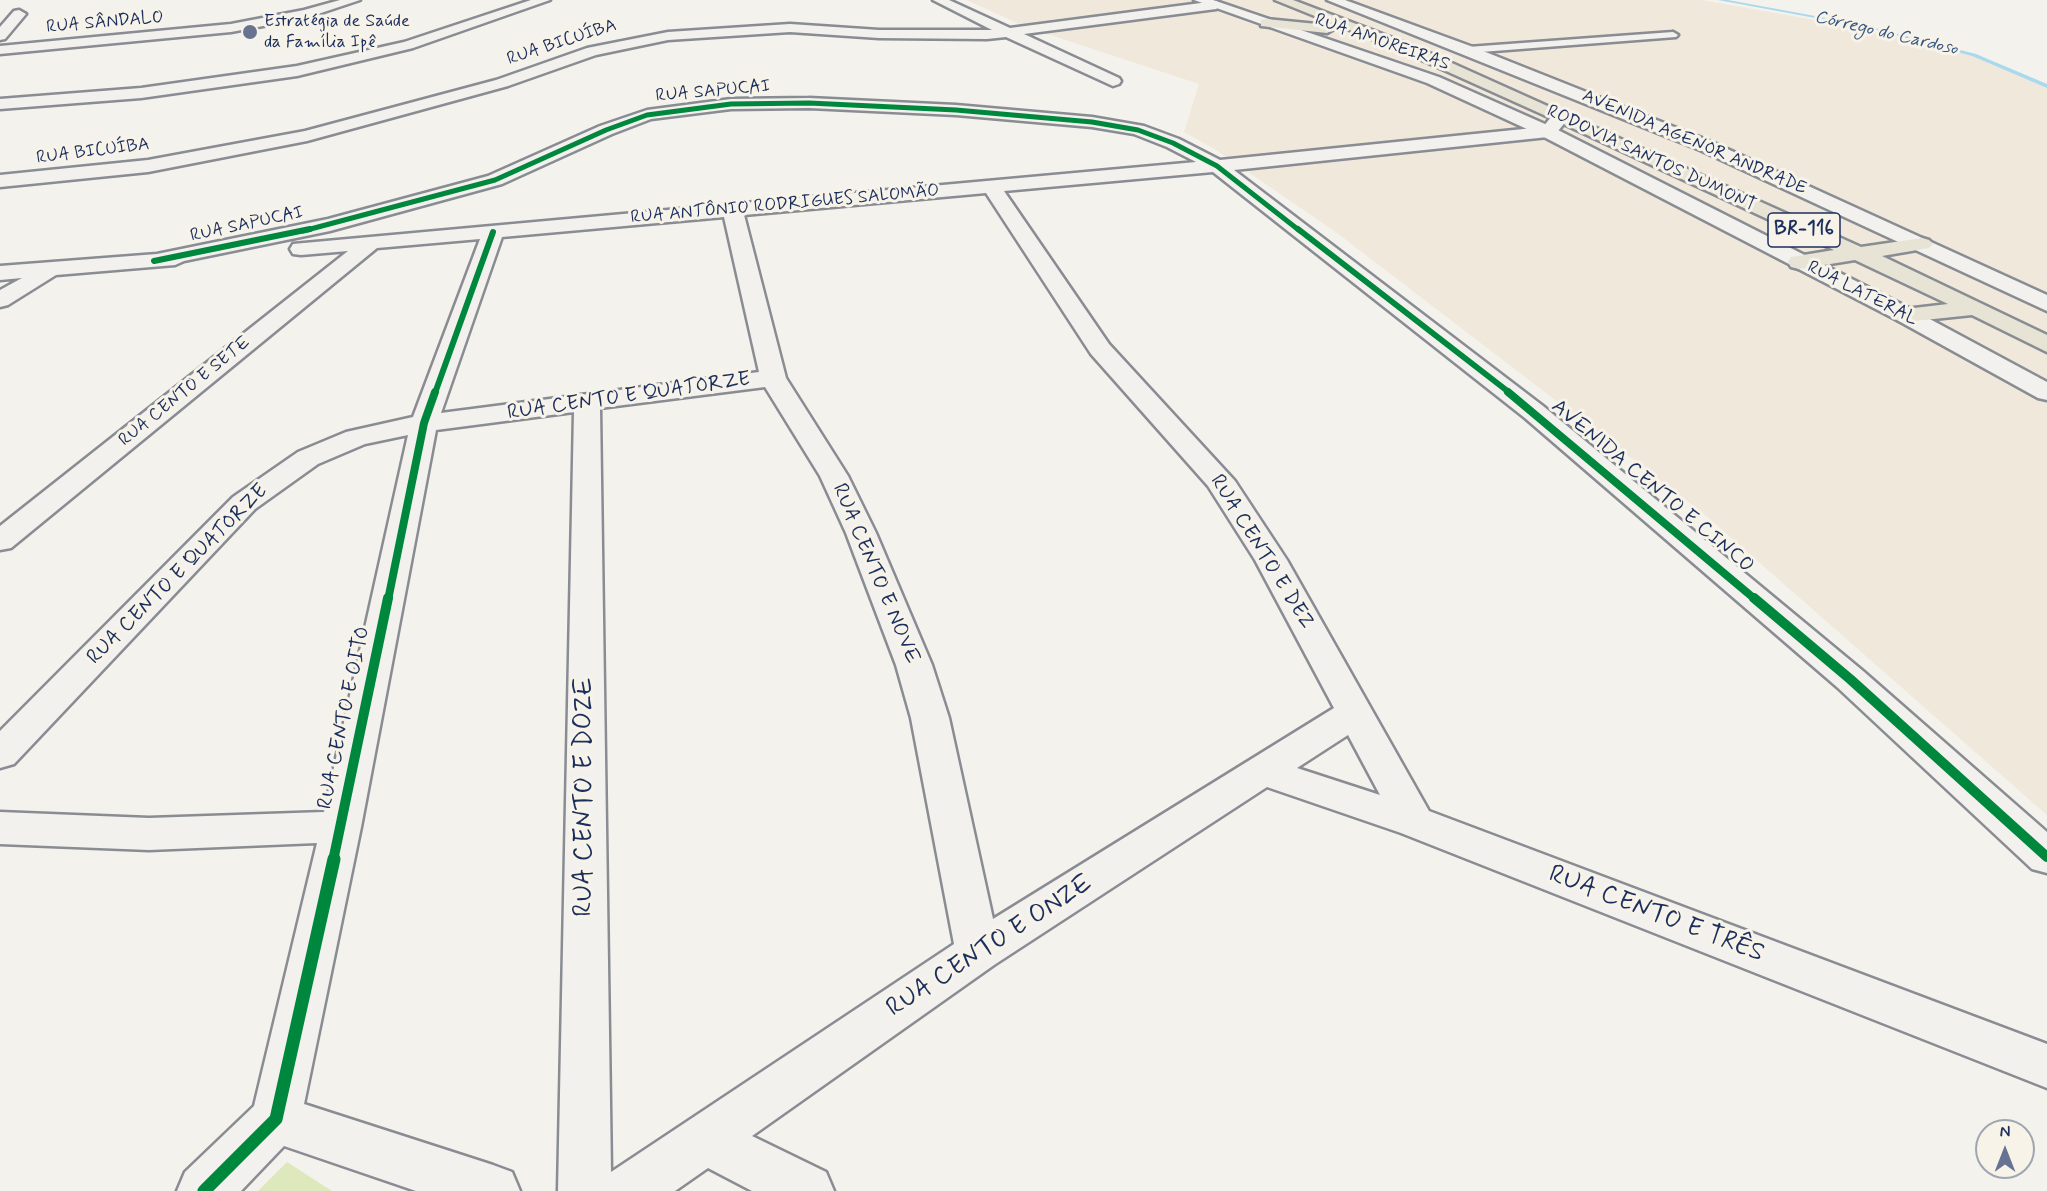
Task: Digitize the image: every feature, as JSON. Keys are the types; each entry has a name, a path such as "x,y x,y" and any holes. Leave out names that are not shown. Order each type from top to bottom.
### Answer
{"highway":[{"name":"RODOVIA SANTOS DUMONT","path":"1281,0 1409,49 1554,124 1658,163 1976,308 2047,345"},
{"path":"1266,23 1365,31 1396,22"},
{"path":"1409,49 1433,80"},
{"path":"1658,163 1668,193"},
{"path":"1799,262 1922,244"},
{"path":"1905,315 1976,308"}],"street":[{"name":"RUA SÂNDALO","path":"0,51 231,28 306,14 354,0"},
{"path":"0,104 141,93 297,71 408,45 544,0"},
{"path":"939,0 1113,81"},
{"name":"RUA AMOREIRAS","path":"1200,0 1554,124"},
{"name":"AVENIDA AGENOR ANDRADE","path":"1333,0 1468,50 1706,146 2038,296 2047,304"},
{"name":"RUA BICUÍBA","path":"0,181 148,166 307,136 502,83 592,51 638,40 694,33 774,28 910,35 1008,33 1216,5"},
{"path":"0,36 19,14"},
{"name":"RUA SAPUCAI","path":"154,261 330,225 417,202 495,180 627,122 646,116 700,107 809,103 956,110 1092,122 1147,133 1217,166"},
{"name":"RUA ANTÔNIO RODRIGUES SALOMÃO","path":"0,273 371,243 1217,166 1554,124"},
{"name":"RUA LATERAL","path":"1554,124 1668,193 1905,315 2047,392"},
{"name":"AVENIDA CENTO E CINCO","path":"1217,166 1525,404 1653,510 1850,679 2047,857"},
{"name":"RUA CENTO E DEZ","path":"992,186 1100,349 1220,481 1271,560 1415,822"},
{"name":"RUA CENTO E NOVE","path":"733,211 772,378 834,476 861,533 914,665 930,718 978,952"},
{"name":"RUA CENTO E OITO","path":"276,1119 341,827 424,423 493,232"},
{"name":"RUA CENTO E SETE","path":"0,541 371,243"},
{"path":"0,300 53,269"},
{"name":"RUA CENTO E QUATORZE","path":"0,754 244,503 308,458 356,438 424,423 588,404 772,378"},
{"name":"RUA CENTO E DOZE","path":"585,1191 588,404"},
{"name":"RUA CENTO E ONZE","path":"630,1191 978,952 1356,712"},
{"name":"RUA CENTO E TRÊS","path":"1262,771 1415,822 2047,1066"},
{"path":"0,828 149,834 341,827"},
{"path":"204,1191 276,1119 493,1191"},
{"path":"706,1140 807,1191"}],"lane":[{"path":"1468,50 1673,34"}],"shaded area":[{"path":"967,0 1702,0 1860,28 1967,54 2047,88 2047,815 1704,514 1337,233 1216,150 1184,132 1199,84 1026,27"}],"green space":[{"path":"287,1162 332,1191 258,1191"}],"waterway":[{"name":"Córrego do Cardoso","path":"1720,0 1864,26 1974,55 2047,86"}],"cycle path":[{"path":"154,261 330,225 495,180 606,130 647,115 674,110 731,104 809,103 956,110 1092,122 1138,130 1173,143 1217,166 1534,412 1850,679 2047,857"},
{"path":"204,1191 276,1119 341,827 424,423 493,232"}],"place":[{"name":"Estratégia de Saúde da Família Ipê","path":"250,32"}]}
